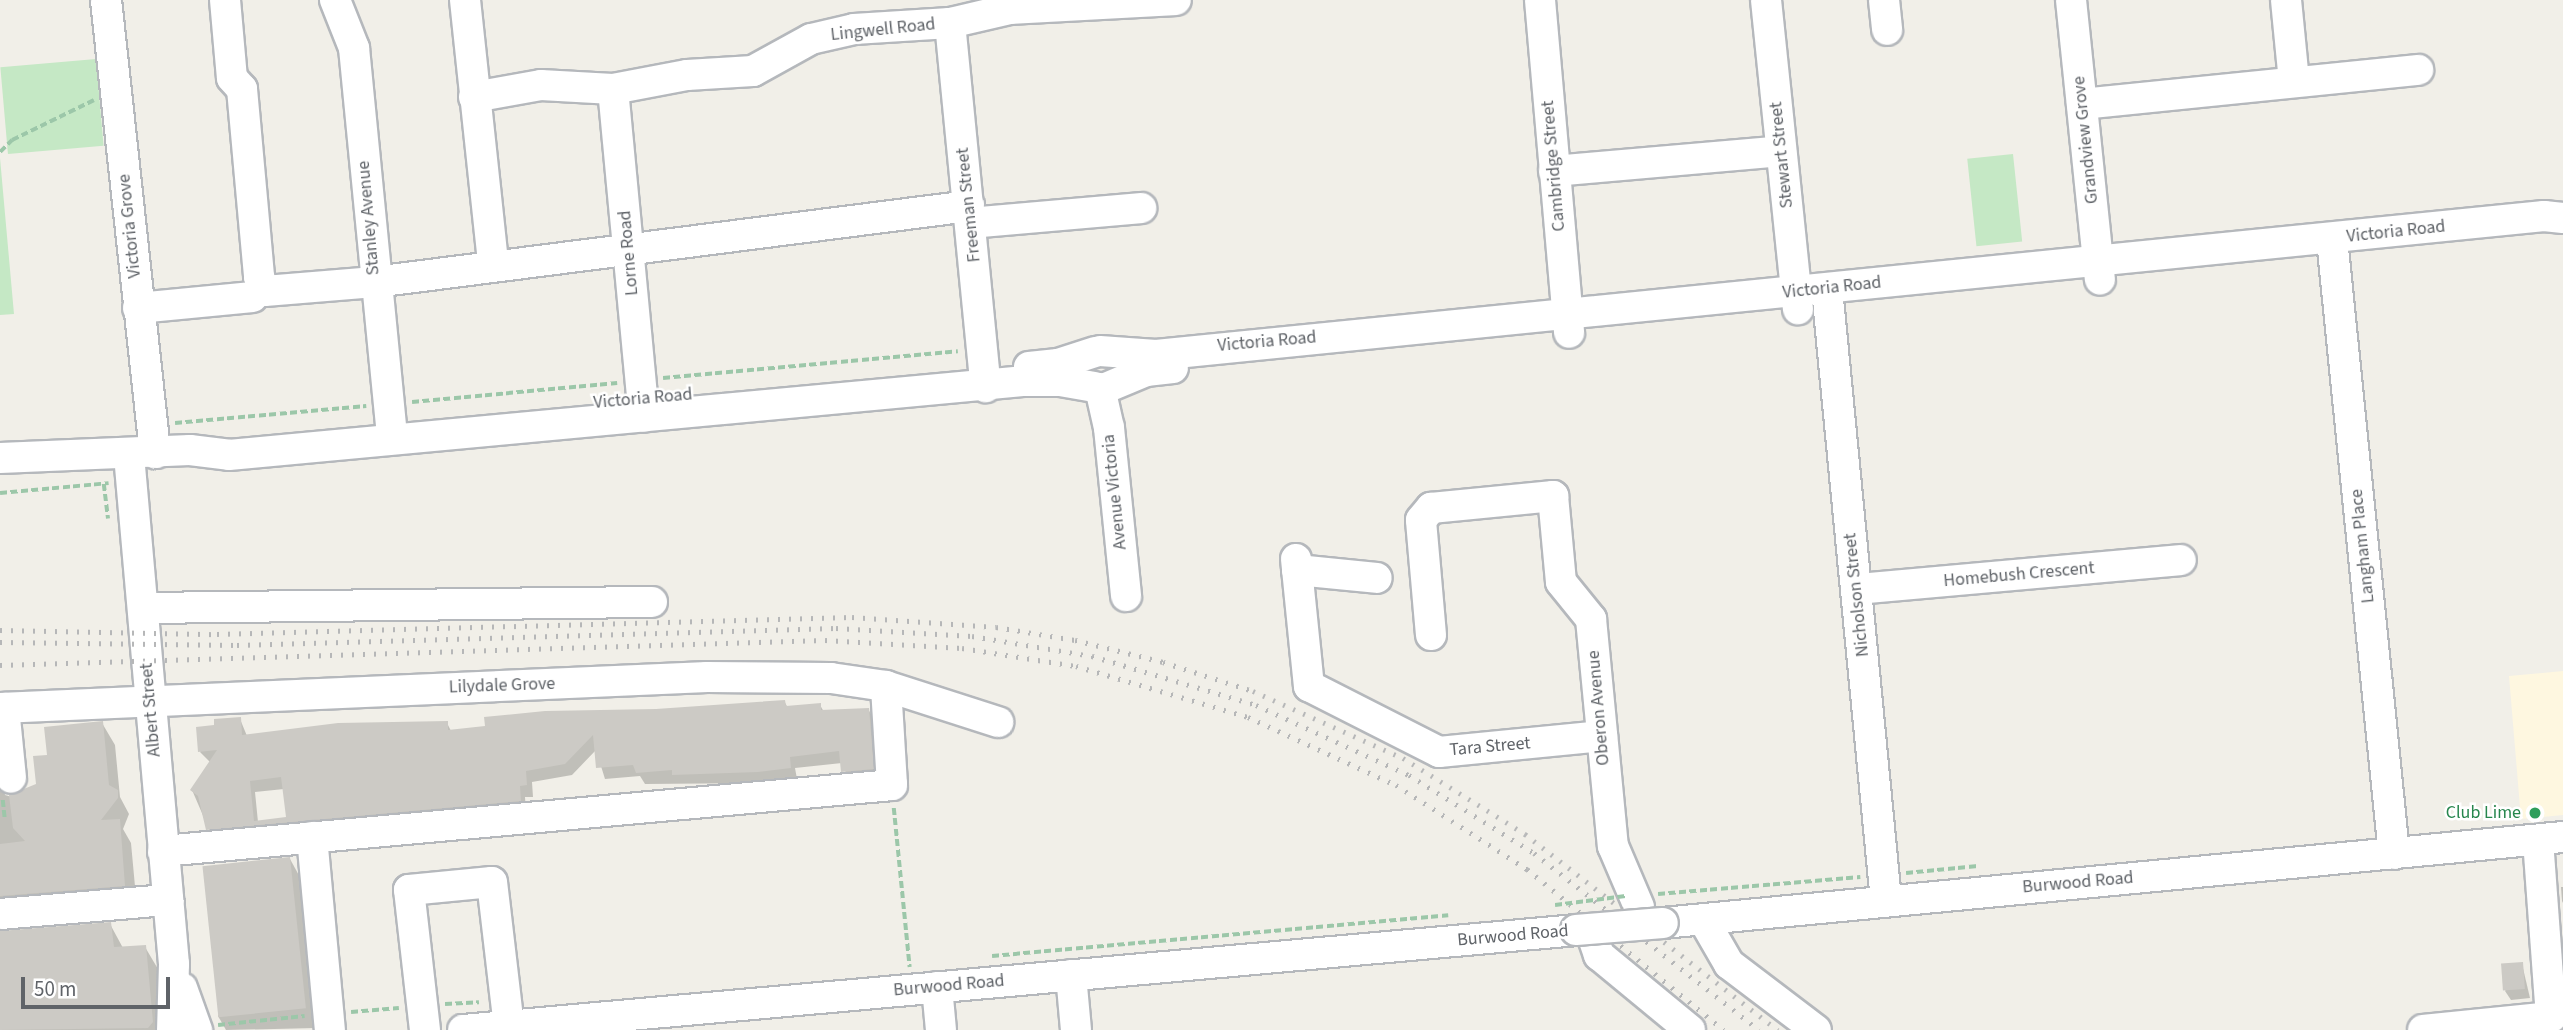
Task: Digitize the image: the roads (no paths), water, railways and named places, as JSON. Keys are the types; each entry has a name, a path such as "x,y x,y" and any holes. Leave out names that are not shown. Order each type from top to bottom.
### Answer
{"street":[{"name":"Victoria Grove","path":"106,0 138,308 138,440"},
{"path":"225,0 232,78 242,89 259,277 265,291 375,282 493,264 970,215 1141,208"},
{"name":"Stanley Avenue","path":"335,0 354,48 390,422"},
{"path":"466,0 493,264"},
{"name":"Lingwell Road","path":"474,97 541,85 613,89 687,75 753,71 811,38 854,29 950,23 1010,9 1176,0"},
{"name":"Cambridge Street","path":"1540,0 1568,324"},
{"name":"Stewart Street","path":"1766,0 1797,301"},
{"path":"1884,0 1887,30"},
{"name":"Grandview Grove","path":"2071,0 2100,271"},
{"path":"2286,0 2294,82"},
{"name":"Freeman Street","path":"950,23 984,368"},
{"path":"2082,104 2418,70"},
{"name":"Lorne Road","path":"613,89 642,399"},
{"path":"1555,171 1781,151"},
{"name":"Victoria Road","path":"2332,248 2563,218"},
{"name":"Victoria Road","path":"0,458 59,453 138,440 229,454 390,422 984,368 1046,366 1098,351 1150,356 1279,350 2332,248 2563,232"},
{"name":"Langham Place","path":"2332,248 2394,854"},
{"path":"138,308 252,297"},
{"name":"Nicholson Street","path":"1828,298 1886,901"},
{"name":"Victoria Road","path":"984,368 1101,387 1156,369 1279,350"},
{"path":"1098,351 1082,367 1083,377 1101,387"},
{"name":"Avenue Victoria","path":"1101,387 1109,428 1126,596"},
{"name":"Victoria Road","path":"0,475 61,470 138,440"},
{"name":"Albert Street","path":"138,440 143,608 174,964 172,1030"},
{"name":"Oberon Avenue","path":"1431,635 1421,520 1431,508 1553,496 1561,582 1591,619 1614,853 1642,913"},
{"name":"Homebush Crescent","path":"1857,589 2181,560"},
{"name":"Tara Street","path":"1377,578 1297,564 1309,686 1439,752 1602,736"},
{"path":"143,608 652,602"},
{"name":"Lilydale Grove","path":"2,708 707,677 831,678 886,686 998,722"},
{"path":"163,850 892,785 886,686"},
{"path":"2,708 12,778"},
{"path":"312,837 330,1030"},
{"path":"2423,1030 2551,1017 2551,839"},
{"name":"Burwood Road","path":"463,1030 1071,975 1586,934 1642,913 1703,919 2551,839"},
{"path":"425,1030 409,890 492,882 509,1026"},
{"path":"0,914 168,900"},
{"path":"1703,919 1729,964 1816,1030"},
{"path":"1586,934 1604,960 1690,1030"},
{"name":"Albert Street","path":"174,964 197,1030"},
{"path":"1071,975 1076,1030"},
{"path":"925,988 941,1030"}],"railway":[{"path":"0,630 217,634 852,617 996,627 1075,640 1163,662 1253,691 1403,758 1525,834 1778,1030"},
{"path":"0,642 237,645 836,628 972,636 1092,656 1256,705 1409,775 1534,853 1759,1030"},
{"path":"0,665 825,640 962,648 1076,666 1248,717 1396,785 1527,869 1724,1030"}],"place":[{"name":"Club Lime","path":"2535,813"}]}
